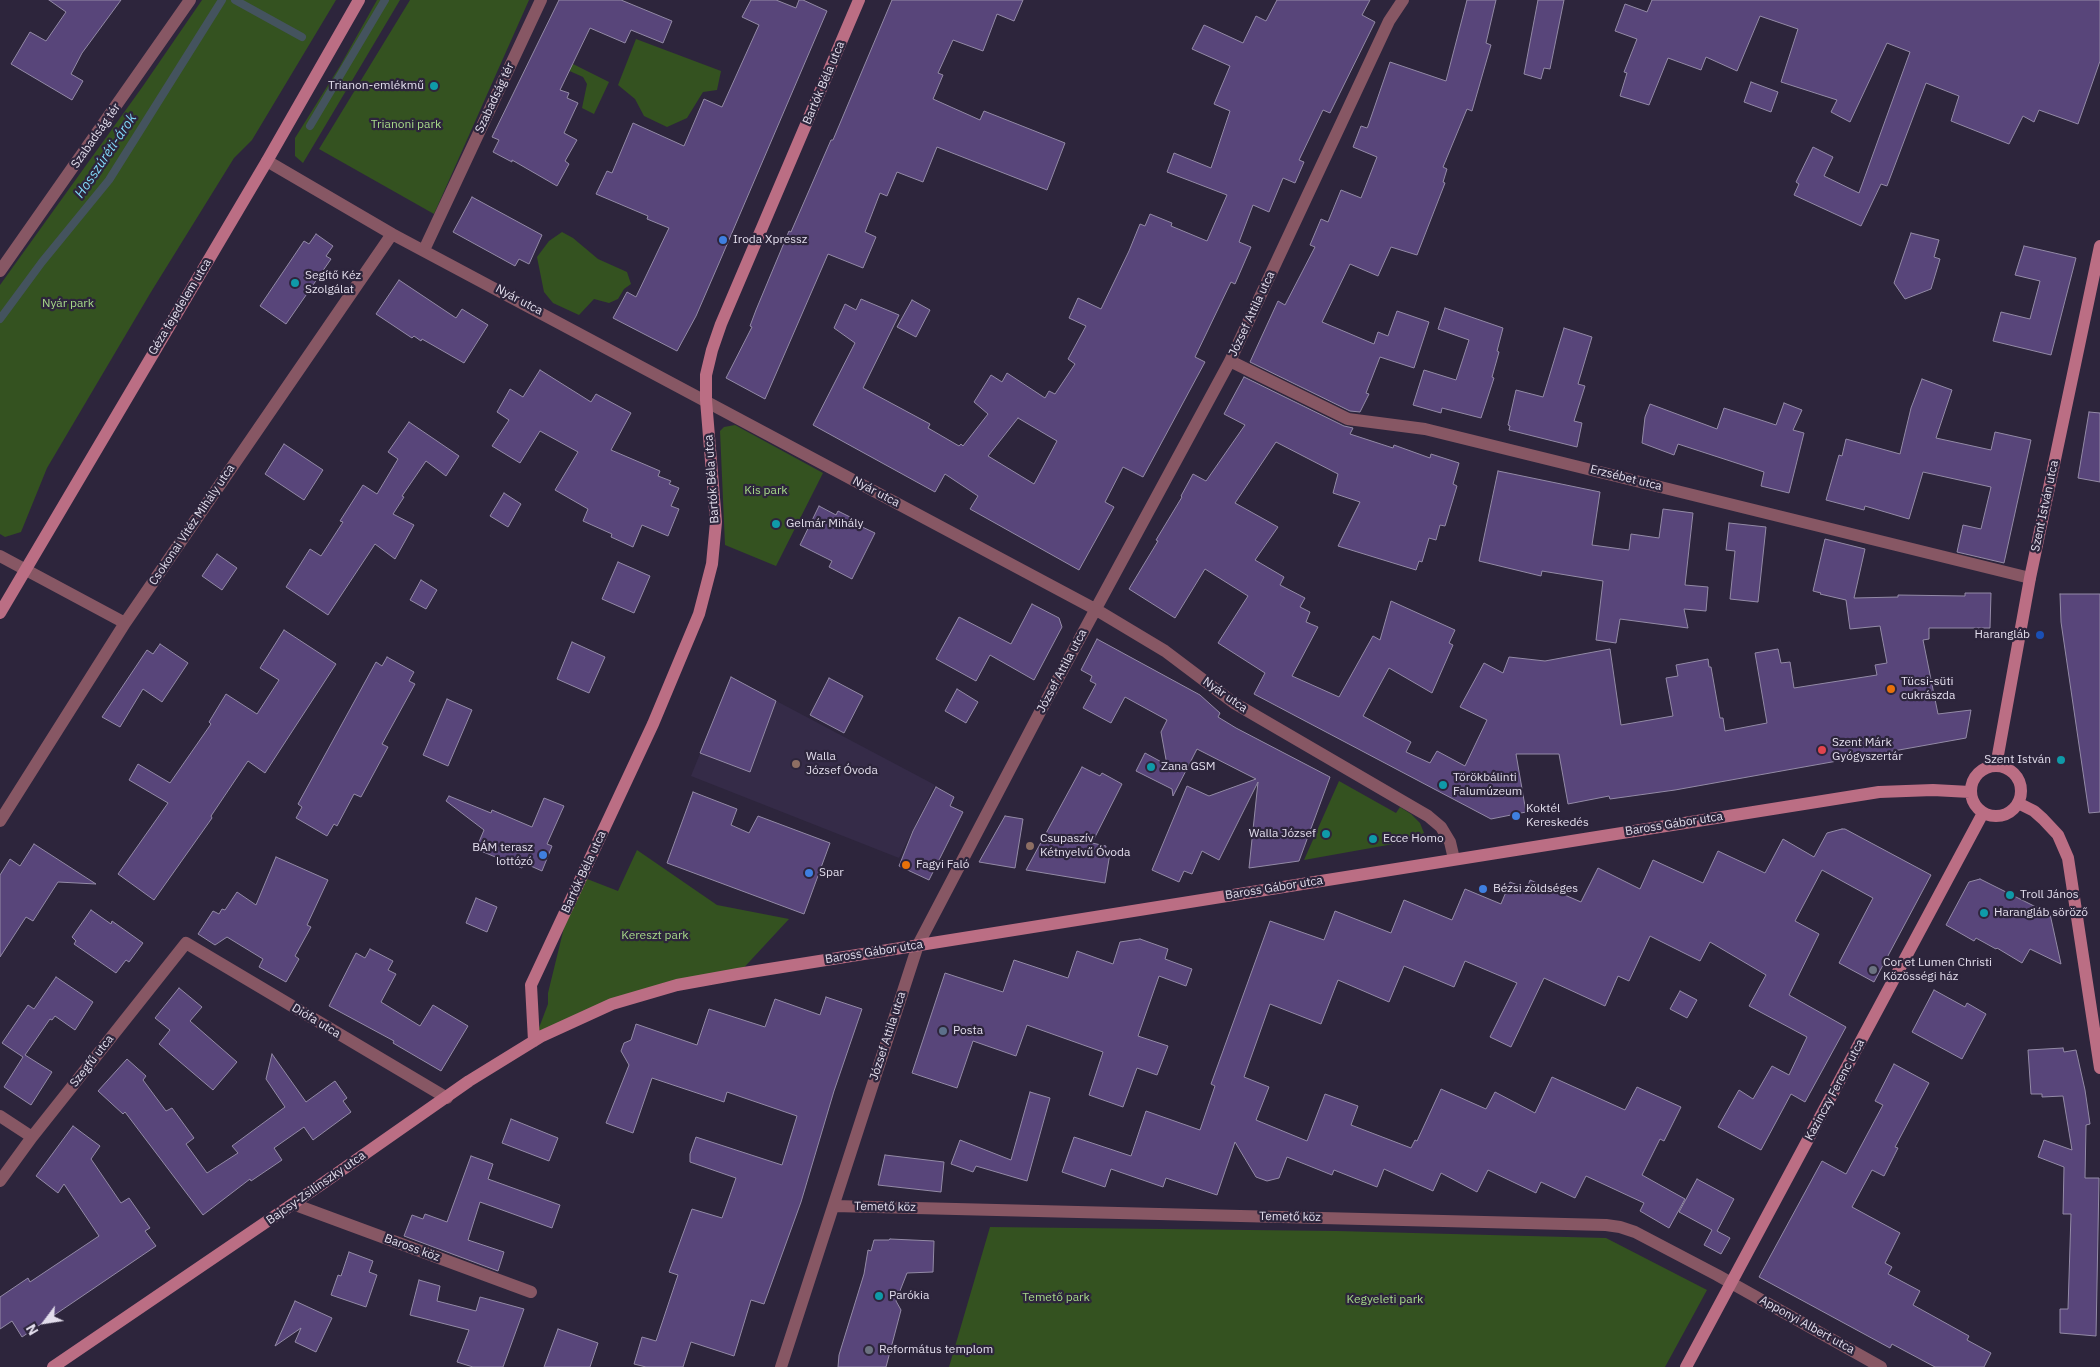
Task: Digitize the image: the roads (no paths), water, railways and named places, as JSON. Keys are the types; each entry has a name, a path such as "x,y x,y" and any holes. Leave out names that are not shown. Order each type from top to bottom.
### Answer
{"main road":[{"name":"Géza fejedelem utca","path":"0,613 267,162 358,0"},
{"name":"Bartók Béla utca","path":"534,1041 531,985 653,724 699,614 705,594 712,564 716,522 706,400 706,374 712,350 721,324 859,0"},
{"name":"Szent István utca","path":"1996,766 2030,578 2100,246"},
{"path":"1996,766 2012,772 2017,778 2021,795 2013,809 1999,816 1983,813 1977,808 1970,792 1975,777 1980,771 1996,766"},
{"name":"Baross Gábor utca","path":"582,1016 612,1004 677,985 918,945 1879,792 1933,790 1970,792"},
{"path":"2018,803 2043,818 2058,835 2068,858 2100,1068"},
{"name":"Kazinczy Ferenc utca","path":"1686,1367 1983,813"},
{"name":"Bajcsy-Zsilinszky utca","path":"53,1367 447,1098 534,1041 582,1016"}],"street":[{"name":"Szabadság tér","path":"0,271 190,0"},
{"name":"Szabadság tér","path":"424,250 541,0"},
{"name":"József Attila utca","path":"782,1367 918,945 1095,609 1230,361 1385,30 1403,0"},
{"name":"Nyár utca","path":"267,162 392,234 1095,609 1165,651 1234,703 1428,816 1441,827 1450,842 1454,859"},
{"name":"Csokonai Vitéz Mihály utca","path":"0,821 125,623 392,234"},
{"name":"Erzsébet utca","path":"1230,361 1348,419 1425,429 2030,578"},
{"path":"0,556 125,623"},
{"name":"Diófa utca","path":"186,943 447,1098"},
{"name":"Szegfű utca","path":"0,1181 32,1137 186,943"},
{"path":"0,1116 32,1137"},
{"name":"Baross köz","path":"293,1204 531,1292"},
{"name":"Temető köz","path":"834,1206 1606,1225 1635,1232 1732,1284"},
{"name":"Apponyi Albert utca","path":"1732,1284 1880,1367"}],"waterway":[{"name":"Hosszúréti-árok","path":"0,319 42,262 109,180 222,0"},
{"path":"235,0 302,37"},
{"path":"310,126 385,0"}],"place":[{"name":"Trianon-emlékmű","path":"434,86"},
{"name":"Iroda Xpressz","path":"723,240"},
{"name":"Segítő Kéz Szolgálat","path":"295,283"},
{"name":"Gelmár Mihály","path":"776,524"},
{"name":"Harangláb","path":"2040,635"},
{"name":"Tücsi-süti cukrászda","path":"1891,689"},
{"name":"Szent Márk Gyógyszertár","path":"1822,750"},
{"name":"Szent István","path":"2061,760"},
{"name":"Walla József Óvoda","path":"796,764"},
{"name":"Zana GSM","path":"1151,767"},
{"name":"Törökbálinti Falumúzeum","path":"1443,785"},
{"name":"Koktél Kereskedés","path":"1516,816"},
{"name":"Walla József","path":"1326,834"},
{"name":"Ecce Homo","path":"1373,839"},
{"name":"Csupaszív Kétnyelvű Óvoda","path":"1030,846"},
{"name":"BÁM terasz lottózó","path":"543,855"},
{"name":"Fagyi Faló","path":"906,865"},
{"name":"Spar","path":"809,873"},
{"name":"Bézsi zöldséges","path":"1483,889"},
{"name":"Troll János","path":"2010,895"},
{"name":"Harangláb söröző","path":"1984,913"},
{"name":"Cor et Lumen Christi Közösségi ház","path":"1873,970"},
{"name":"Posta","path":"943,1031"},
{"name":"Parókia","path":"879,1296"},
{"name":"Református templom","path":"869,1350"}],"park label":[{"name":"Trianoni park","path":"406,125"},
{"name":"Nyár park","path":"68,304"},
{"name":"Kis park","path":"766,491"},
{"name":"Kereszt park","path":"655,936"},
{"name":"Temető park","path":"1056,1298"},
{"name":"Kegyeleti park","path":"1385,1300"}]}
